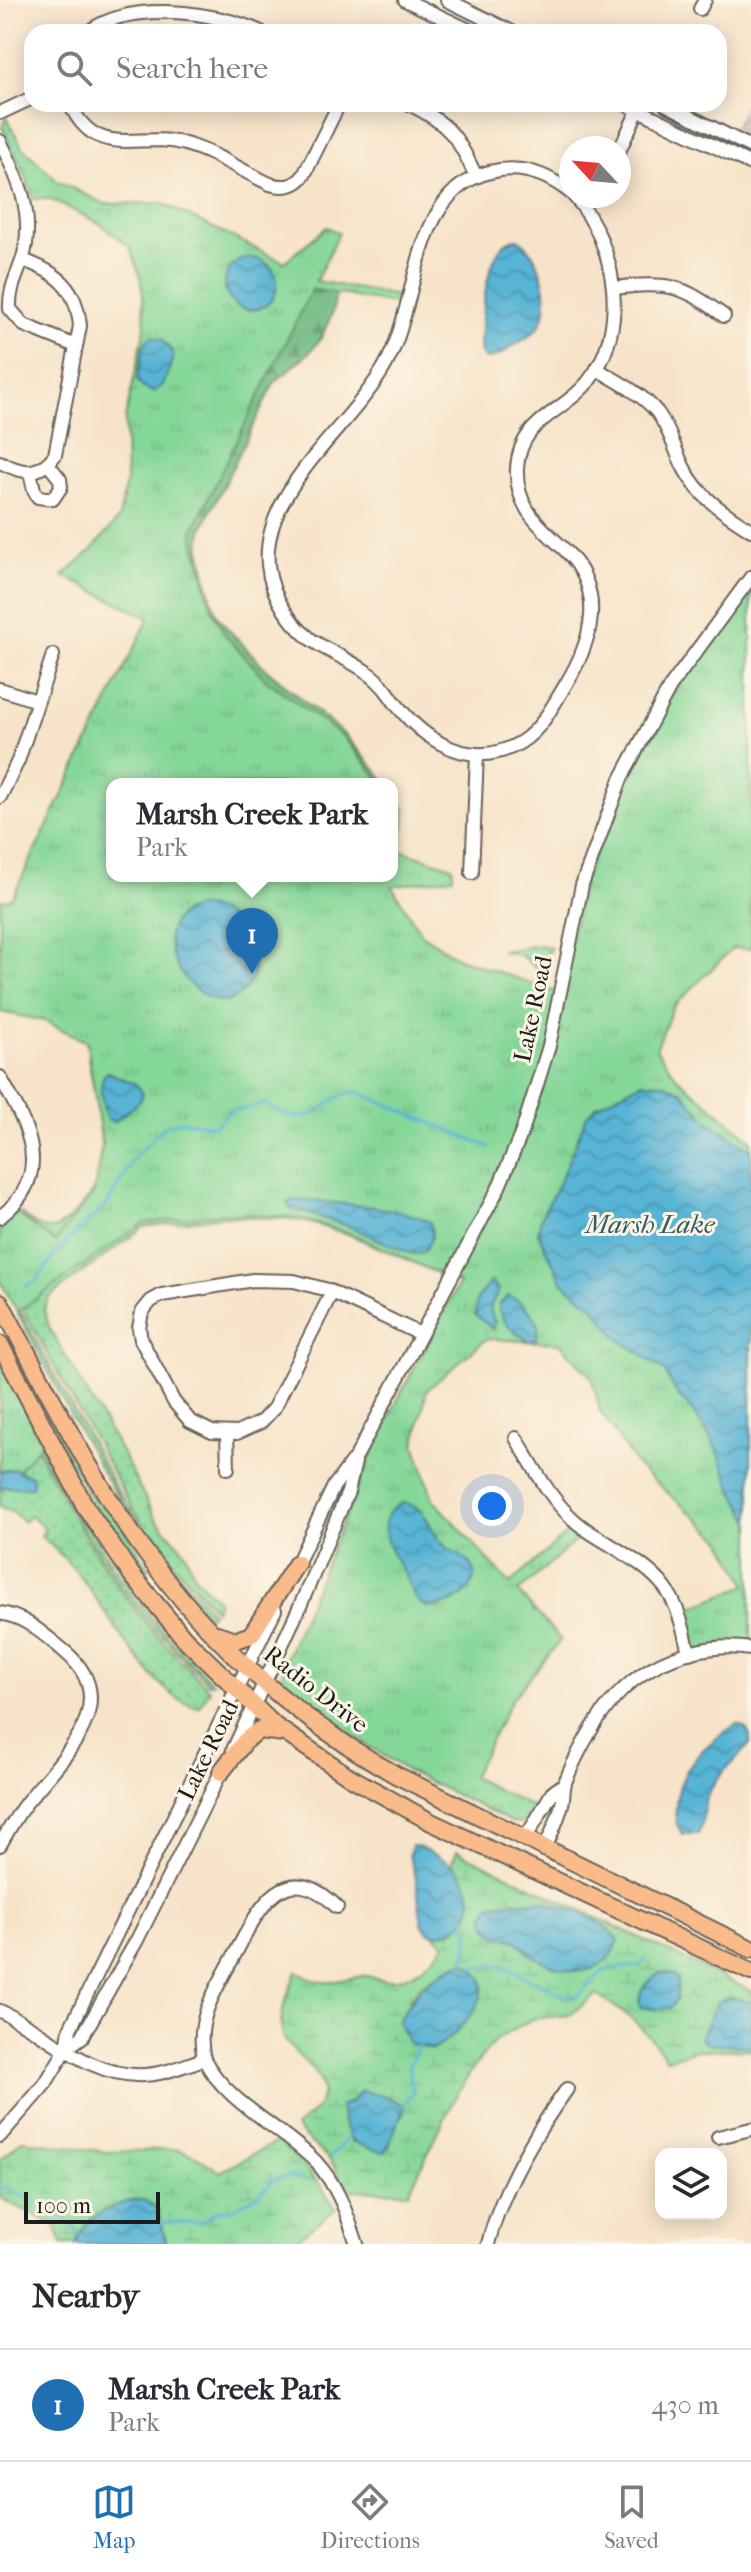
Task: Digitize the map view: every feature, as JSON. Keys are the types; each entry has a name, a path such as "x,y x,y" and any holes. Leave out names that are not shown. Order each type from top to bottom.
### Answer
{"main road":[{"name":"Radio Drive","path":"0,1302 118,1513 160,1572 206,1626 265,1683 327,1732 378,1765 544,1850 751,1949"},
{"name":"Radio Drive","path":"0,1344 60,1460 107,1541 163,1615 236,1689 286,1733 350,1777 431,1822 751,1972"},
{"path":"206,1626 231,1639 251,1635 297,1563"},
{"path":"221,1772 246,1740 259,1730 286,1733"}],"street":[{"path":"406,0 456,24"},
{"path":"447,0 496,24"},
{"path":"99,24 120,16 163,11 213,16 237,24"},
{"path":"0,113 24,102"},
{"path":"75,112 83,123 104,138 125,143 159,140 186,144 270,184 283,187 296,183 304,175 335,112"},
{"path":"424,112 449,128 476,177"},
{"path":"624,136 633,112"},
{"path":"647,112 751,164"},
{"path":"681,112 751,147"},
{"path":"0,141 25,199 27,231 23,260 11,289 10,309 16,318 47,336 76,346"},
{"path":"559,185 547,177 524,170 501,170 476,177 450,194 432,220 400,332 388,360 365,398 285,494 273,518 268,567 282,608 299,630 319,645 364,668 379,681 402,712 431,739 477,754 509,749 534,733 585,652 591,625 592,607 585,580 568,553 542,530 526,510 517,471 522,447 535,425 576,394 597,369 610,333 613,288 603,248 582,208"},
{"path":"0,462 30,472 48,464 58,443 80,326 79,309 73,295 53,273 23,260"},
{"path":"613,288 676,287 694,294 724,316"},
{"path":"597,369 638,394 649,405 668,430 683,467 698,489 716,507 751,530"},
{"path":"30,472 38,497 53,499 61,487 60,479 48,464"},
{"name":"Lake Road","path":"67,2049 70,2029 334,1486 357,1455 498,1189 525,1124 549,1046 582,885 621,779 670,687 751,577"},
{"path":"0,797 10,781 53,655"},
{"path":"0,689 37,701"},
{"path":"472,873 477,754"},
{"path":"0,1077 27,1127 32,1153 30,1174 24,1189 0,1217"},
{"path":"332,1292 270,1413 252,1428 227,1434 197,1426 177,1407 140,1337 139,1322 144,1308 153,1299 165,1294 262,1279 299,1282 332,1292 420,1334"},
{"path":"227,1434 228,1468"},
{"path":"516,1438 559,1505 571,1518 647,1567 665,1584 676,1604 689,1653"},
{"name":"Lake Road","path":"0,2136 45,2084 67,2049 82,2037 137,1940 293,1623 348,1492 357,1455"},
{"path":"0,1613 31,1624 76,1660 89,1687 91,1705 84,1730 23,1807 0,1845"},
{"path":"544,1850 560,1813 564,1784 591,1728 612,1698 643,1673 674,1656 726,1647 751,1649"},
{"path":"525,1839 552,1793 564,1784"},
{"path":"337,1907 313,1888 303,1885 280,1890 263,1904 204,2015 200,2037 204,2059 224,2087 304,2151 326,2175 341,2199 357,2244"},
{"path":"0,2011 92,2064 128,2075 165,2071 204,2059"},
{"path":"488,2244 500,2207 538,2130 567,2089"},
{"path":"718,2137 751,2129"}],"shaded area":[{"path":"751,91 751,140 750,141 731,132"}],"green space":[{"path":"7,117 22,147 57,181 105,204 162,203 284,262 327,227 339,233 316,281 403,297 400,305 312,289 192,531 212,610 226,636 265,679 344,738 378,778 106,778 106,882 398,882 398,801 406,810 400,850 453,867 453,877 392,886 421,934 458,958 559,993 582,885 638,745 751,577 751,949 733,948 673,1007 656,1049 676,1076 751,1140 751,1649 689,1653 679,1612 747,1585 723,1541 637,1466 600,1411 592,1378 560,1343 486,1339 427,1390 415,1444 433,1499 510,1584 574,1527 583,1534 518,1592 561,1640 512,1699 472,1777 536,1809 523,1822 511,1822 407,1771 341,1728 287,1687 282,1676 284,1663 364,1471 459,1283 349,1233 292,1217 225,1213 144,1223 17,1312 0,1280 0,1224 15,1212 55,1242 94,1192 102,1145 87,1042 45,1021 0,1012 0,901 12,898 149,618 63,576 90,552 119,518 126,481 125,420 145,327 142,282 130,247 99,223 50,199 33,199 25,174 2,127"},
{"path":"313,287 337,290 332,314 321,338 311,351 274,383 202,529 200,549 217,615 227,628 265,668 346,736 383,778 252,778 181,587 223,372"},
{"path":"539,945 550,947 545,975 520,955 501,951"},
{"path":"88,1057 142,1218 237,1207 449,1243 433,1271 348,1234 288,1219 225,1216 144,1227 48,1298 44,1310 50,1329 156,1519 184,1550 195,1577 218,1600 215,1610 158,1546 132,1508 0,1267 0,1224 17,1210 39,1226 51,1229 65,1223 93,1191 101,1160 101,1142"},
{"path":"0,1274 116,1489 155,1547 212,1613 208,1617 151,1546 114,1492 0,1280"},
{"path":"0,1361 62,1482 115,1569 153,1619 213,1683 208,1683 160,1634 113,1574 59,1486"},
{"path":"0,1361 42,1443 0,1491"},
{"path":"27,1373 149,1568 147,1570 104,1524 23,1375"},
{"path":"0,1377 96,1554 135,1609 210,1690 199,1707 182,1701 165,1689 149,1671 79,1575 41,1536 45,1528 30,1516 24,1522 12,1512 0,1508"},
{"path":"457,1851 751,1991 751,2050 697,2050 667,2059 635,2022 596,1994 570,2015 532,2019 496,2040 475,2065 454,2099 409,2192 348,2190 330,2160 295,2128 316,2109 322,2095 316,2075 292,2049 282,2032 285,2001 297,1971 323,1982 366,1976 387,1980 412,1974 426,1964 444,1945 434,1934 460,1924 471,1906 467,1886 451,1864","holes":["454,1965 480,1997 474,2009 462,2024 449,2033 418,2046 408,2043 403,2020 411,1998 425,1983","357,2097 404,2113 394,2128 389,2147 352,2142 347,2130 346,2113"]},
{"path":"22,2140 108,2152 178,2149 198,2157 220,2172 278,2141 310,2173 336,2209 290,2244 62,2244 55,2225 0,2198 0,2160"}],"water":[{"path":"517,239 525,245 538,265 545,290 544,314 541,323 528,336 500,355 486,359 481,354 480,343 487,282 498,252 506,243"},
{"path":"251,258 269,266 277,284 269,302 251,310 233,302 225,284 233,266"},
{"path":"151,336 162,339 174,355 164,384 154,392 142,387 137,379 144,345"},
{"path":"203,907 233,921 251,948 254,964 251,979 242,992 226,1002 209,998 193,987 172,956 169,939 173,924 184,913"},
{"path":"107,1072 136,1084 143,1094 140,1101 114,1122 106,1118 102,1100 102,1081"},
{"name":"Marsh Lake","path":"642,1082 663,1083 682,1092 709,1122 751,1150 751,1522 705,1429 678,1396 665,1371 618,1338 593,1306 563,1283 538,1233 541,1218 587,1115 596,1106"},
{"path":"292,1200 406,1213 431,1224 432,1237 424,1252 407,1252 348,1226 290,1208 287,1203"},
{"path":"490,1281 499,1290 491,1306 495,1321 493,1329 475,1315 477,1300"},
{"path":"508,1296 520,1302 535,1319 538,1326 536,1339 530,1341 505,1322 499,1305"},
{"path":"14,1469 31,1476 32,1487 0,1487 0,1471"},
{"path":"403,1503 418,1509 438,1539 473,1568 472,1584 454,1601 441,1606 424,1606 414,1595 385,1534 387,1516"},
{"path":"737,1724 748,1731 750,1744 713,1785 705,1802 698,1834 683,1834 677,1824 676,1804 683,1778 705,1748"},
{"path":"412,1846 443,1859 464,1878 470,1893 470,1907 466,1918 448,1932 429,1932 422,1925 416,1878 409,1855"},
{"path":"540,1901 572,1910 603,1925 619,1940 612,1954 593,1969 570,1970 533,1956 516,1941 495,1936 486,1924 486,1912 492,1904"},
{"path":"464,1962 482,1980 482,1990 474,2010 458,2030 432,2050 408,2043 398,2021 410,2002 443,1971"},
{"path":"661,1972 673,1974 678,1979 677,1998 671,2007 659,2010 640,2007 644,1986"},
{"path":"732,1997 751,2003 751,2047 708,2043 700,2038 717,2002"},
{"path":"361,2091 383,2095 405,2106 385,2152 358,2144 344,2126 340,2106 351,2102"},
{"path":"144,2200 158,2210 167,2244 76,2244 85,2227 99,2214"}],"waterway":[{"path":"25,1287 37,1280 58,1251 109,1202 133,1159 165,1126 182,1121 215,1126 230,1110 265,1103 285,1115 302,1117 318,1111 340,1096 357,1092 489,1147"},
{"path":"464,1962 470,1932 465,1920"},
{"path":"474,1968 501,1965 565,1996 573,1996 601,1973 619,1967 639,1966 645,1959"},
{"path":"403,2105 413,2093 409,2066 418,2046"},
{"path":"331,2156 349,2137"},
{"path":"162,2223 202,2222 217,2211 232,2209 259,2195 274,2179 290,2176 305,2180"},
{"path":"0,2186 54,2211 79,2234"}],"place":[{"name":"Marsh Creek Park","path":"252,974"}]}
